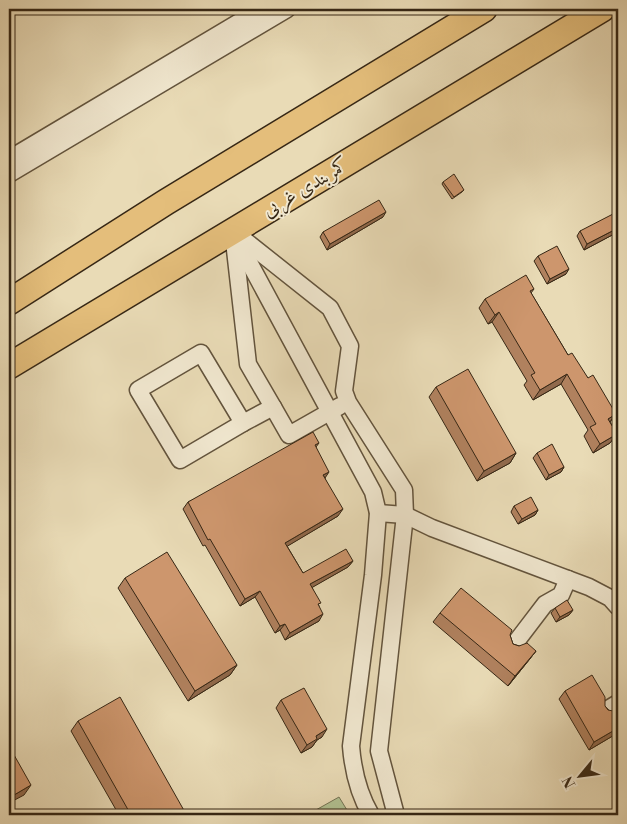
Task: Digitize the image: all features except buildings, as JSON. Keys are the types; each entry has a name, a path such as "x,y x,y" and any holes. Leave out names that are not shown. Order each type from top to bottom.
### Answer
{"highway":[{"path":"9,302 166,202 484,9"},
{"name":"کمربندی غربی","path":"9,366 602,9"}],"street":[{"path":"9,159 261,9"},
{"path":"9,174 287,9"},
{"path":"233,231 248,364 289,435 348,402"},
{"path":"233,231 330,308 350,346 344,391 348,402 404,490 405,515 379,751 396,815"},
{"path":"233,231 373,492 378,512 373,575 350,746 353,769 360,792 371,815"},
{"path":"243,422 201,353 138,390 180,460 243,422 273,407"},
{"path":"378,512 405,515 432,528 589,587 610,598 618,607"},
{"path":"512,646 545,604 561,595 568,579"}],"green space":[{"path":"339,797 350,815 307,815"}]}
